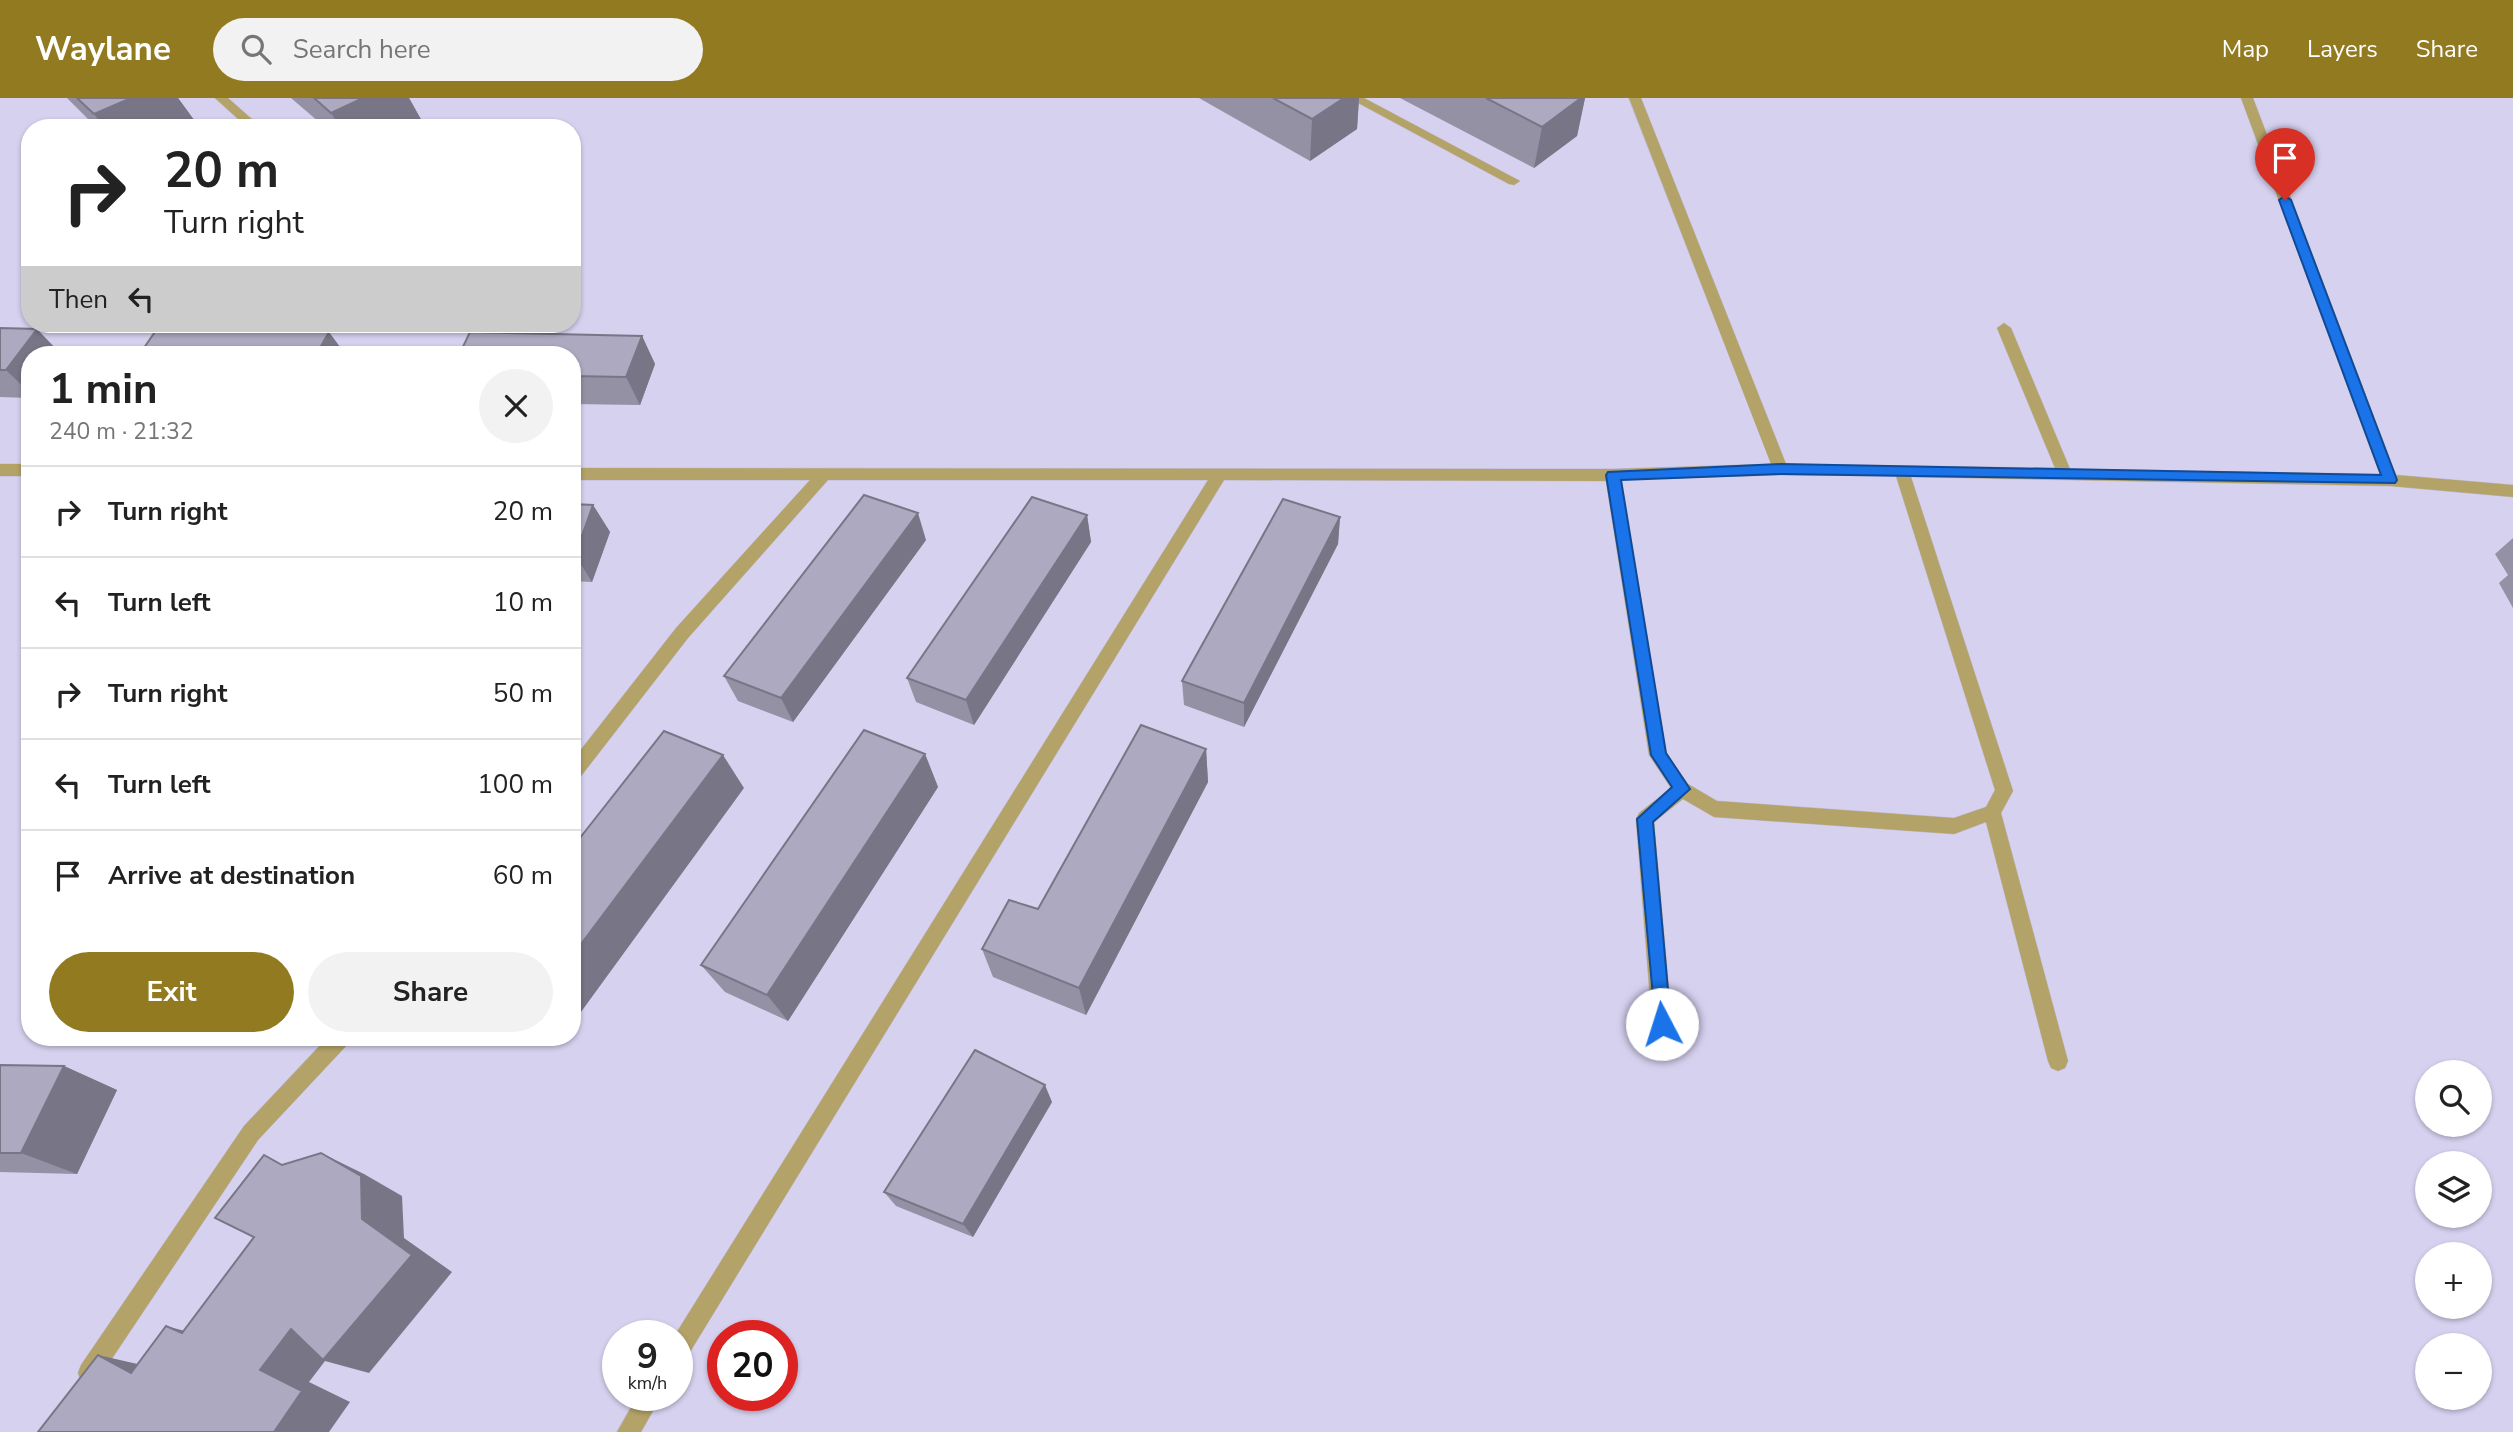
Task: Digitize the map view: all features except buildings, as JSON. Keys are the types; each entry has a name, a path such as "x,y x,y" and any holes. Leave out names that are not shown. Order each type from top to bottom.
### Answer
{"lane":[{"path":"222,98 246,119"},
{"path":"1355,98 1514,181"},
{"path":"1635,98 1781,469"},
{"path":"2247,98 2390,480"},
{"path":"2004,328 2065,474"},
{"path":"581,474 1613,475 1781,469 2390,480 2513,491"},
{"path":"0,470 21,470"},
{"path":"1613,475 1658,755 1682,789 1714,809 1954,826 1992,812 2004,791 1902,471"},
{"path":"581,763 682,633 823,475"},
{"path":"693,1326 1219,475"},
{"path":"1662,1024 1645,819 1682,789"},
{"path":"1992,812 2058,1060"},
{"path":"80,1386 251,1133 333,1046"},
{"path":"628,1432 640,1411"}],"shaded area":[{"path":"0,98 2513,98 2513,1432 0,1432"}],"route":[{"path":"1662,1024 1645,819 1682,789 1658,755 1613,475 1781,469 2390,480 2285,200"}]}
